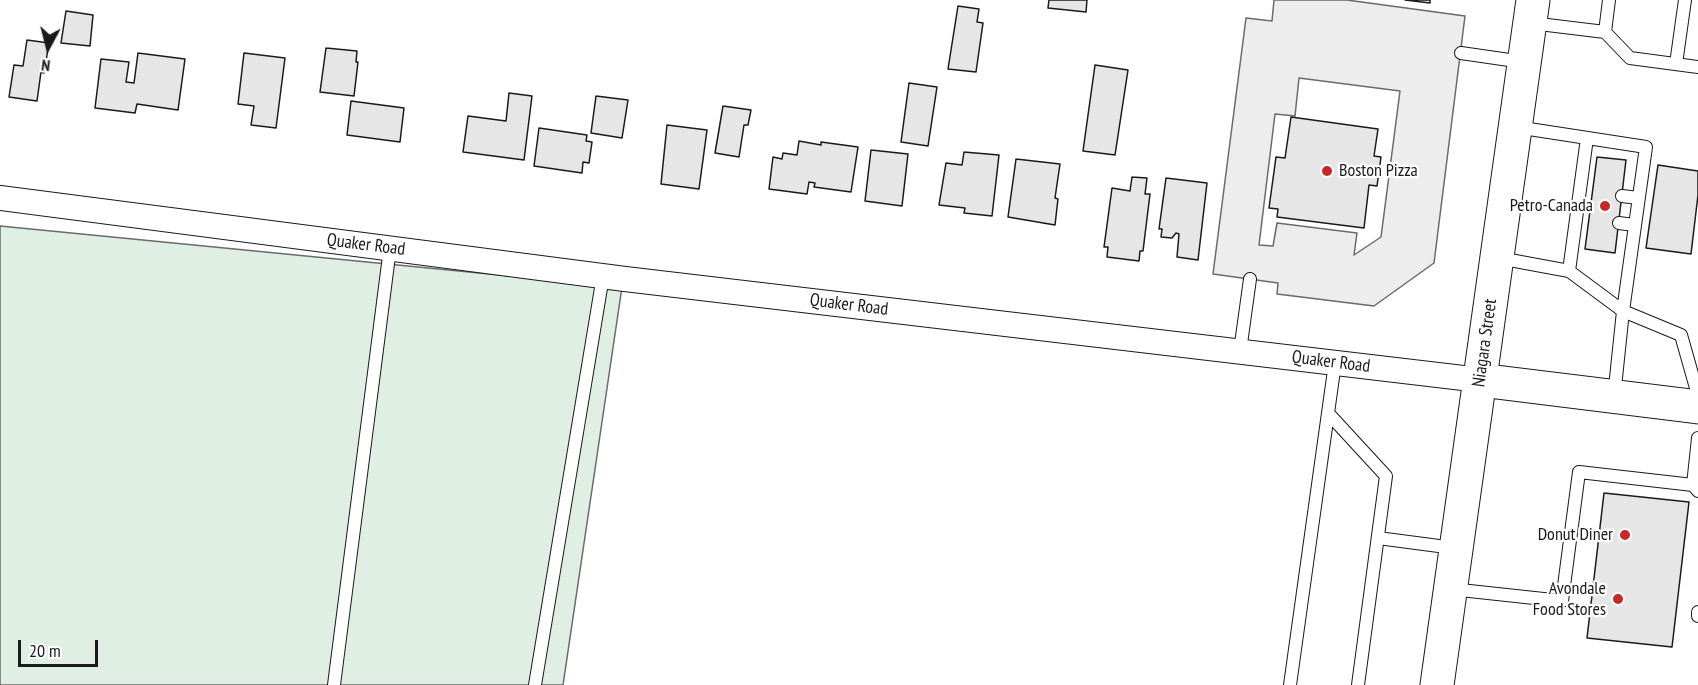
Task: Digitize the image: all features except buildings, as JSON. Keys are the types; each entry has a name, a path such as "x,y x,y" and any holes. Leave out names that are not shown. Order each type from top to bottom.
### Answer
{"main road":[{"name":"Niagara Street","path":"1437,685 1532,11"},
{"name":"Quaker Road","path":"1480,380 1698,407"}],"street":[{"name":"Quaker Road","path":"0,198 603,276 1480,380"}],"lane":[{"path":"1605,32 1609,0"},
{"path":"1676,64 1685,0"},
{"path":"1532,11 1605,32 1630,58 1698,67"},
{"path":"1461,53 1524,62"},
{"path":"1515,127 1646,147 1634,225 1614,397"},
{"path":"1569,271 1583,219 1587,138"},
{"path":"1622,196 1638,198"},
{"path":"1619,223 1634,225"},
{"path":"334,685 390,248"},
{"path":"1497,258 1569,271 1623,311 1681,334 1698,395"},
{"path":"535,685 603,276"},
{"path":"1240,351 1250,279"},
{"path":"1293,685 1335,363"},
{"path":"1328,413 1386,476 1358,685"},
{"path":"1450,589 1562,600 1579,472 1695,488 1698,438"},
{"path":"1378,538 1455,548"}],"green space":[{"path":"0,226 622,287 563,685 0,685"}],"shaded area":[{"path":"1274,0 1347,0 1465,16 1434,263 1374,306 1277,294 1278,283 1213,274 1246,18 1272,21","holes":["1299,78 1400,91 1381,237 1354,255 1357,233 1277,223 1273,246 1259,245 1275,114 1295,116"]}],"place":[{"name":"Boston Pizza","path":"1327,171"},
{"name":"Petro-Canada","path":"1605,206"},
{"name":"Donut Diner","path":"1625,535"},
{"name":"Avondale Food Stores","path":"1618,599"}]}
